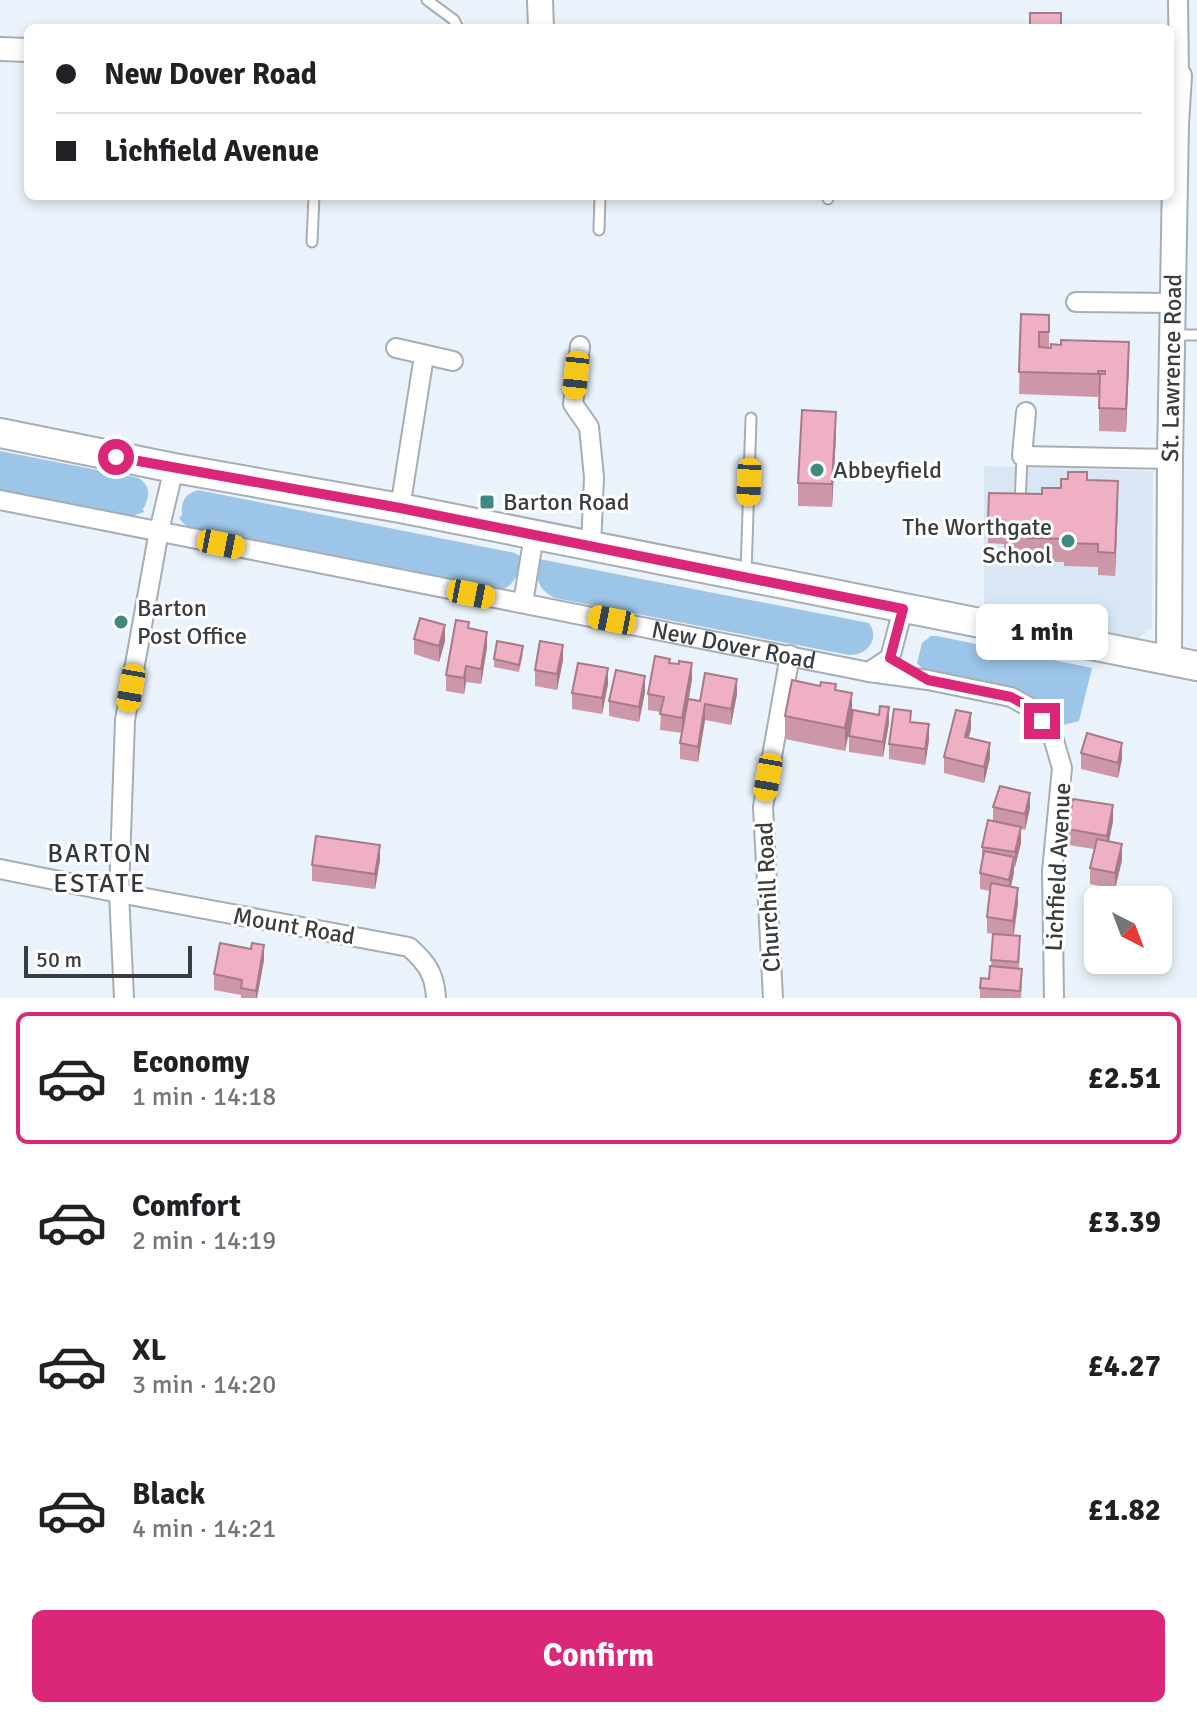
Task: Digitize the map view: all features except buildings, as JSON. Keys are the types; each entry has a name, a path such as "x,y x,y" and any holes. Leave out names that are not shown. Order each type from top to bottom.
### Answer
{"main road":[{"path":"540,0 541,24"},
{"name":"St. Lawrence Road","path":"1169,660 1176,123 1182,76"},
{"path":"0,433 400,508 1197,666"}],"street":[{"path":"1178,0 1182,76"},
{"path":"0,49 24,50"},
{"path":"1076,302 1174,303"},
{"path":"580,346 573,404 589,427 594,477 591,547"},
{"path":"396,348 453,361"},
{"path":"400,508 424,356"},
{"path":"1026,412 1022,456 1170,459"},
{"path":"124,998 119,893 125,720 159,531 174,468"},
{"name":"New Dover Road","path":"0,500 869,672"},
{"path":"523,603 534,535"},
{"path":"869,672 890,658 903,609"},
{"name":"Churchill Road","path":"773,998 763,807 790,655"},
{"name":"Lichfield Avenue","path":"890,658 928,680"},
{"name":"Lichfield Avenue","path":"869,672 1011,697 1029,707 1053,737 1062,768 1052,871 1054,998"},
{"path":"0,869 119,893"},
{"name":"Mount Road","path":"119,893 409,947 424,960 435,985 436,998"}],"lane":[{"path":"427,0 456,24"},
{"path":"312,242 314,200"},
{"path":"599,230 600,200"},
{"path":"1172,335 1197,335"},
{"path":"746,578 751,418"},
{"path":"1020,516 1022,456"}],"shaded area":[{"path":"0,451 138,478 148,492 144,512 130,517 0,492"},
{"name":"The Worthgate School","path":"984,466 1153,471 1152,628 1131,643 984,611"},
{"path":"198,490 515,553 523,558 513,582 499,591 193,530 179,518 184,499"},
{"path":"539,559 869,623 873,640 862,653 849,655 555,598 544,591 538,582"},
{"path":"931,636 1092,668 1079,721 1059,726 1035,700 1023,692 924,670 917,663 922,643"}],"place":[{"name":"Abbeyfield","path":"817,470"},
{"name":"Barton Road","path":"487,502"},
{"name":"The Worthgate School","path":"1068,541"},
{"name":"Barton Post Office","path":"121,622"}],"district":[{"name":"BARTON ESTATE","path":"100,868"}],"route":[{"path":"116,457 400,508 903,609 890,658 928,680 1011,697 1029,707 1042,721"}]}
